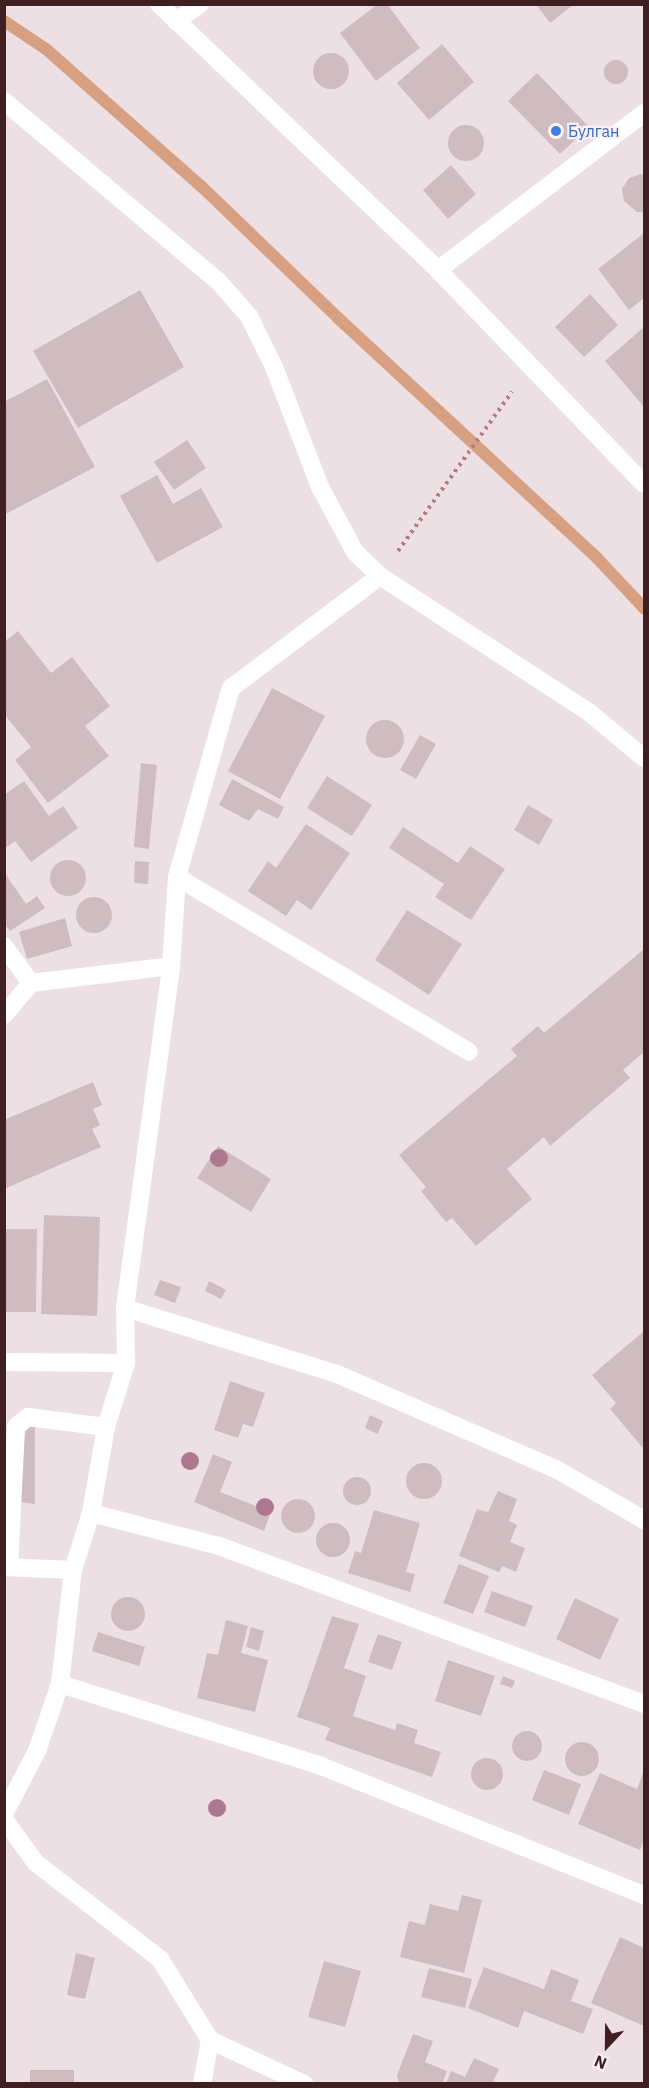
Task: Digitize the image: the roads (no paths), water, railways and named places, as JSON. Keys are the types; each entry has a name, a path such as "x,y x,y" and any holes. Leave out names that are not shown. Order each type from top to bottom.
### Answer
{"street":[{"path":"159,4 438,270 645,484"},
{"path":"176,21 200,4"},
{"path":"4,101 218,281 249,316 274,367 320,487 355,552 380,576 590,713 645,758"},
{"path":"438,270 645,112"},
{"path":"4,1814 37,1751 60,1684 73,1570 91,1513 106,1427 126,1363 125,1308 171,966 177,877 231,688 380,576"},
{"path":"177,877 469,1052"},
{"path":"4,946 31,983"},
{"path":"4,1015 31,983 171,966"},
{"path":"125,1308 338,1374 556,1469 645,1520"},
{"path":"4,1362 126,1363"},
{"path":"73,1570 7,1567 16,1427 28,1417 106,1427"},
{"path":"91,1513 222,1547 645,1704"},
{"path":"60,1684 321,1766 645,1895"},
{"path":"4,1819 36,1863 160,1959 210,2040 304,2084"},
{"path":"202,2084 210,2040"}],"waterway":[{"path":"4,21 46,49 201,186 338,318 597,558 644,608"}],"place":[{"name":"Булган","path":"556,131"}]}
